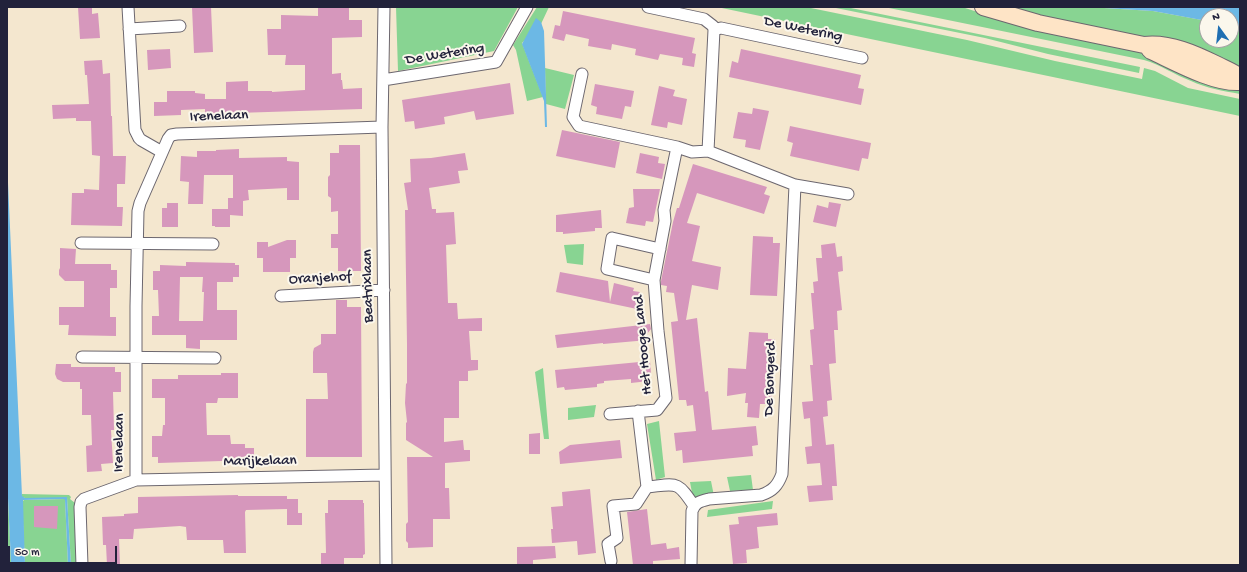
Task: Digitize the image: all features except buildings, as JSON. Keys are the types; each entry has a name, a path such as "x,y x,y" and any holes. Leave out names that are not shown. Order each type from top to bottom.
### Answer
{"main road":[{"path":"983,7 1038,23 1144,45 1155,44 1177,49 1199,56 1232,71 1240,77"},
{"path":"1144,45 1151,51 1195,72 1233,83 1240,82"}],"street":[{"path":"128,7 135,130 141,140 162,152"},
{"name":"Beatrixlaan","path":"384,7 382,127 386,565"},
{"name":"De Wetering","path":"383,80 496,62 527,7"},
{"path":"648,7 704,19 712,26 714,30 708,151"},
{"path":"129,29 180,26"},
{"name":"De Wetering","path":"714,30 722,28 862,58"},
{"path":"582,74 573,117 579,126 677,147 692,152 708,151 795,185 848,194"},
{"name":"Irenelaan","path":"82,565 81,502 84,499 136,480 138,211 140,203 168,139 172,135 177,134 382,127"},
{"name":"Het Hooge Land","path":"610,414 657,410 666,398 654,280 665,221 664,210 677,147"},
{"name":"De Bongerd","path":"694,506 701,501 709,499 761,495 768,493 778,484 782,474 795,185"},
{"name":"Het Hooge Land","path":"654,280 607,269 612,238 660,249"},
{"path":"81,243 213,244"},
{"name":"Oranjehof","path":"281,296 384,290"},
{"path":"82,356 215,358"},
{"name":"Het Hooge Land","path":"638,411 647,487"},
{"name":"Marijkelaan","path":"136,480 386,475"},
{"path":"611,561 608,544 617,538 613,506 636,504 647,487 673,484 681,488 694,506 692,511 691,565"}],"green space":[{"path":"396,7 518,7 494,51 398,71"},
{"path":"537,7 549,7 541,24 522,43 543,97 527,101 516,50 513,45"},
{"path":"717,7 806,7 967,40 1055,61 1142,79 1144,68 1155,71 1188,88 1240,99 1240,116"},
{"path":"831,7 846,7 1140,67 1139,73 1048,54 985,38"},
{"path":"884,7 962,7 993,17 1138,51 1240,88 1240,94 1203,86 1144,60"},
{"path":"1005,7 1088,7 1153,11 1199,20 1199,48 1239,48 1240,31 1240,70 1025,14"},
{"path":"545,68 574,75 565,109 546,104"},
{"path":"584,244 583,265 567,263 564,245"},
{"path":"543,368 549,439 544,439 535,372"},
{"path":"596,405 594,417 568,420 568,408"},
{"path":"659,421 665,477 656,480 647,424"},
{"path":"751,475 753,490 730,491 727,477"},
{"path":"7,477 11,562 7,562"},
{"path":"711,481 714,496 693,498 690,482"},
{"path":"22,494 69,495 71,497 70,499 75,503 77,565 71,565 67,498 25,498 22,497"},
{"path":"65,499 68,565 25,565 22,502 24,500"},
{"path":"773,501 772,509 707,517 708,510"}],"water":[{"path":"1088,7 1240,7 1240,31 1239,8 1199,8 1199,20 1153,11"},
{"path":"536,18 541,22 544,31 547,127 545,127 544,101 522,44"},
{"path":"7,160 22,496 25,498 67,497 71,565 68,565 64,499 23,500 25,565 7,565 7,562 11,562 7,477"}]}
